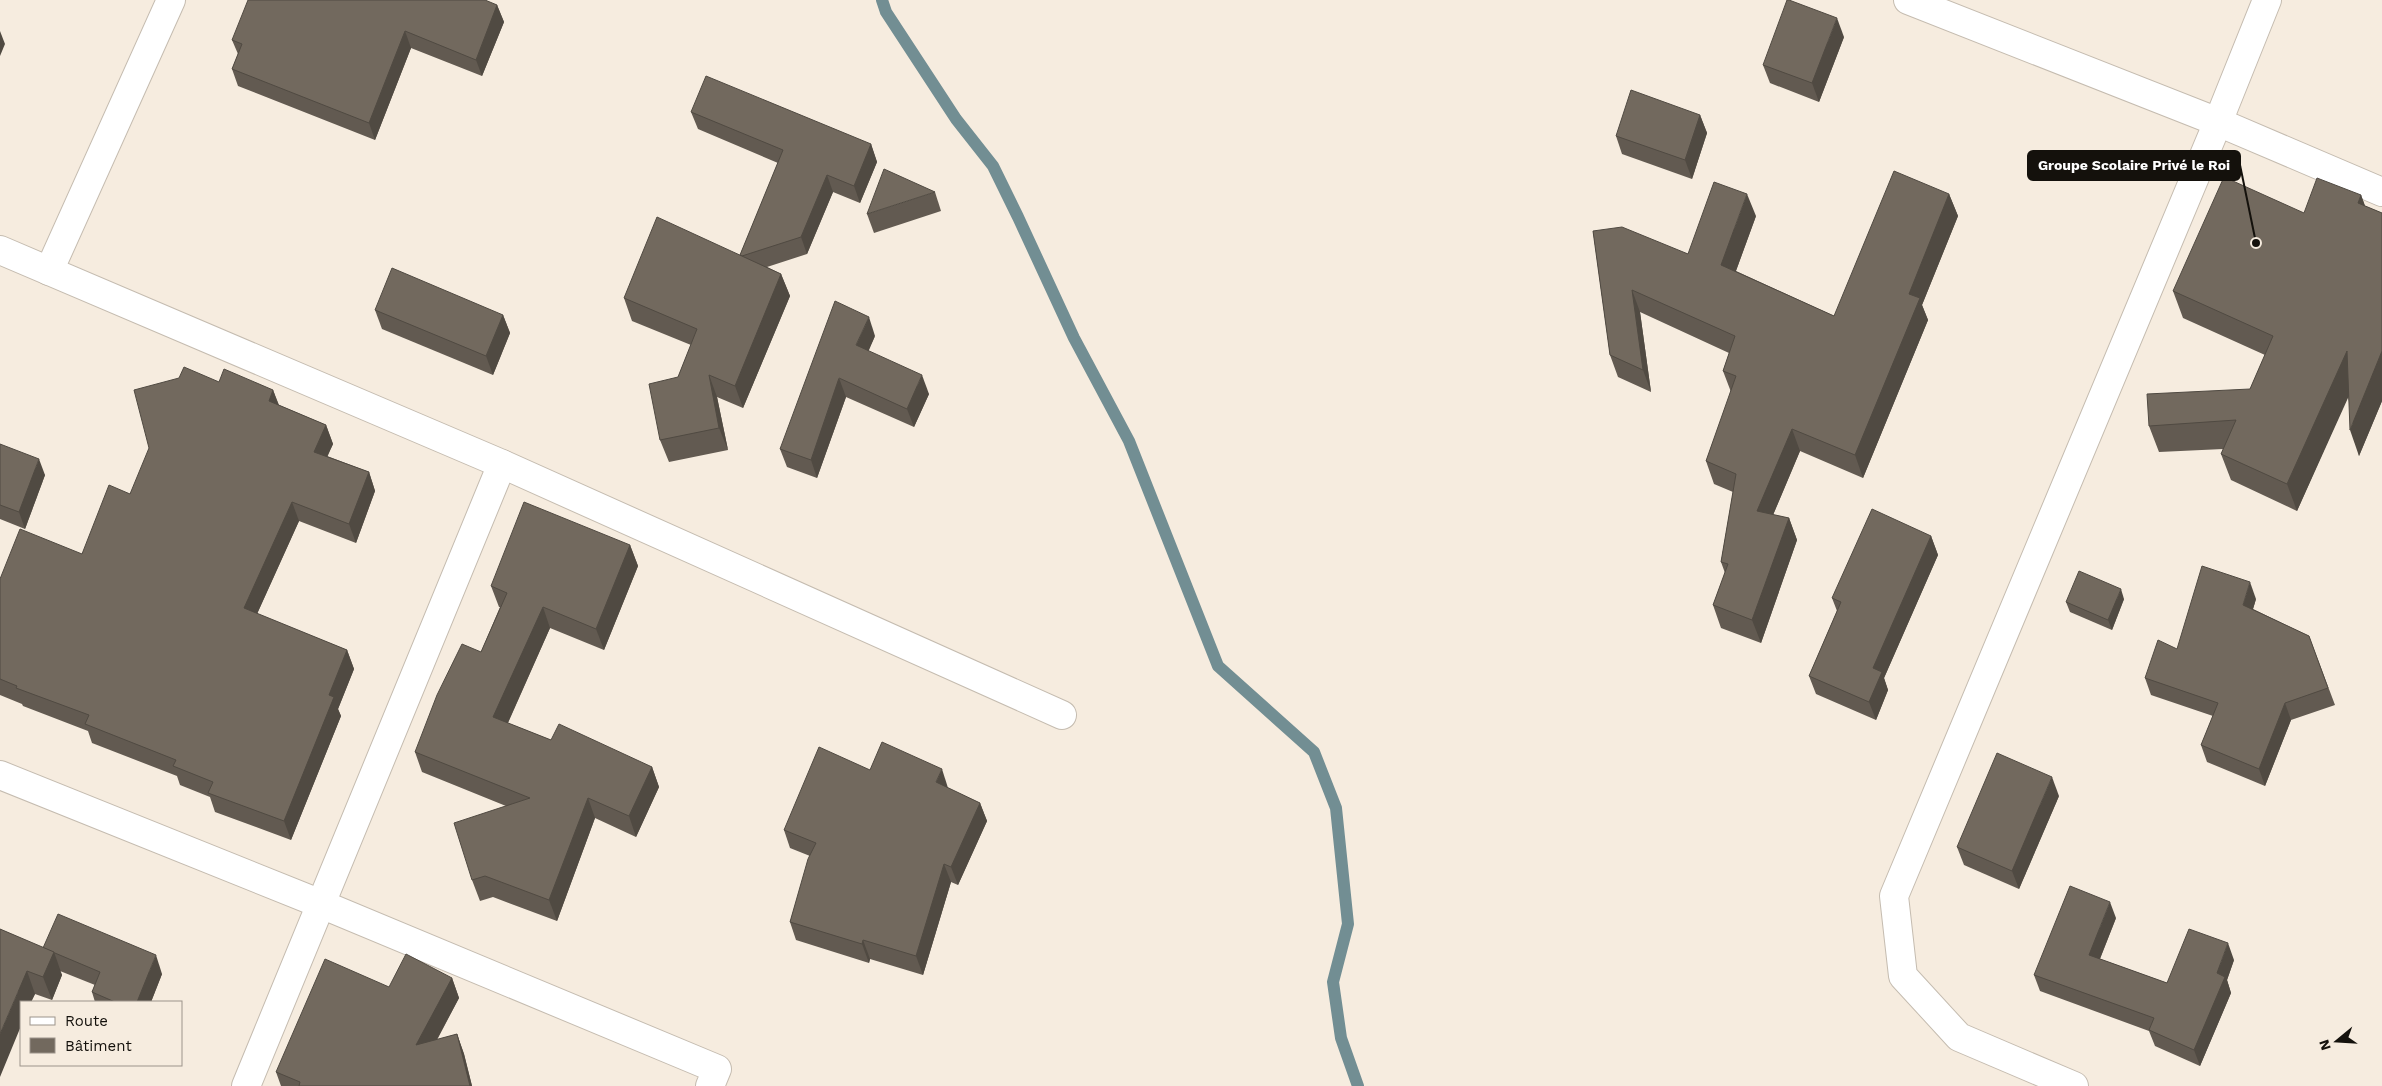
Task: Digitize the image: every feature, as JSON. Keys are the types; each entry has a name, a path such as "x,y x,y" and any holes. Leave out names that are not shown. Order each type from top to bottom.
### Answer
{"street":[{"path":"49,271 171,0"},
{"path":"1908,0 2218,122 2382,192"},
{"path":"2074,1086 1959,1037 1903,976 1894,896 2218,122 2267,0"},
{"path":"0,250 502,464 1062,715"},
{"path":"246,1086 502,464"},
{"path":"0,775 321,904 717,1069 710,1086"}],"building":[{"path":"248,0 485,0 497,5 476,60 405,31 369,123 232,69 242,44 232,40"},
{"path":"1787,0 1837,18 1812,83 1763,65"},
{"path":"706,76 871,144 854,186 827,175 801,237 742,256 740,255 783,150 691,112"},
{"path":"1631,90 1700,115 1685,160 1616,136"},
{"path":"884,169 935,192 867,214"},
{"path":"1894,171 1949,194 1909,294 1920,298 1855,455 1792,429 1757,511 1789,518 1752,620 1713,605 1728,564 1721,562 1736,474 1706,461 1736,376 1723,371 1735,336 1632,290 1643,370 1610,355 1593,231 1622,227 1688,254 1714,182 1747,194 1721,265 1834,316"},
{"path":"2224,177 2304,213 2317,178 2361,195 2358,203 2382,213 2382,351 2350,430 2347,351 2287,484 2221,454 2236,420 2149,426 2147,394 2250,389 2273,336 2173,291"},
{"path":"657,217 781,274 735,386 709,375 719,428 660,440 649,384 678,377 697,329 624,298"},
{"path":"392,268 503,315 486,356 375,310"},
{"path":"835,301 869,317 856,345 922,375 907,409 839,378 811,460 780,449"},
{"path":"184,367 219,382 224,369 273,390 269,401 326,425 314,452 369,472 349,524 292,502 244,608 347,650 329,695 334,697 284,821 208,793 213,782 173,766 176,760 85,724 89,715 16,688 17,686 0,679 0,579 20,529 82,554 109,485 130,494 149,448 134,390 179,378"},
{"path":"0,444 39,459 19,512 0,505"},
{"path":"524,502 630,545 596,629 543,607 493,717 551,740 559,724 652,767 629,816 588,798 549,900 485,876 472,880 454,823 530,798 415,752 437,695 462,644 481,652 507,593 491,586"},
{"path":"1872,509 1931,536 1873,668 1882,672 1869,702 1809,676 1841,602 1832,598"},
{"path":"2202,566 2250,582 2243,605 2309,636 2328,688 2285,703 2259,769 2201,745 2218,703 2145,678 2158,640 2177,649"},
{"path":"2079,571 2121,589 2108,620 2066,602"},
{"path":"882,742 942,769 936,782 980,803 951,867 944,864 916,956 863,940 862,944 790,922 808,859 816,843 784,830 819,747 870,770"},
{"path":"1997,753 2052,777 2012,871 1957,847"},
{"path":"2070,886 2110,902 2089,955 2167,983 2189,929 2228,943 2217,973 2225,977 2194,1050 2149,1030 2154,1018 2034,975"},
{"path":"58,914 156,955 137,1001 113,1001 92,992 100,972 43,948"},
{"path":"0,929 54,952 43,977 27,971 0,1034"},
{"path":"406,954 452,978 416,1045 457,1034 470,1086 299,1086 300,1082 276,1072 325,959 389,987"}],"waterway":[{"path":"882,0 886,12 956,119 993,166 1074,338 1129,441 1218,666 1314,752 1336,808 1348,924 1333,982 1341,1038 1358,1086"}],"place":[{"name":"Groupe Scolaire Privé le Roi","path":"2256,243"}]}
